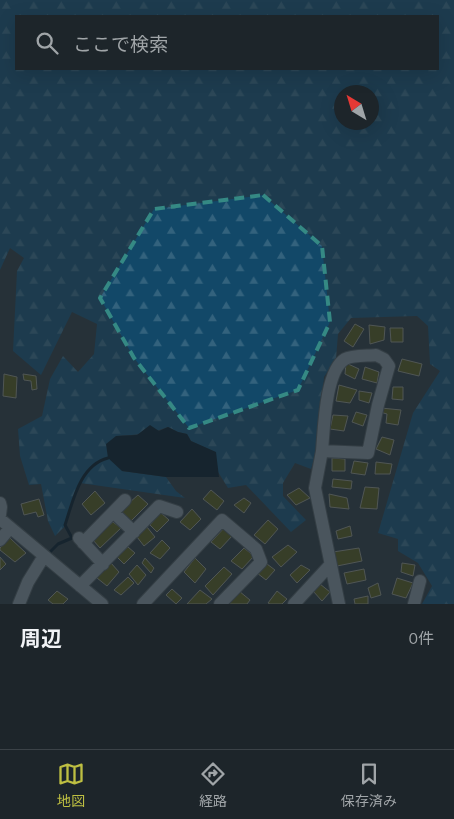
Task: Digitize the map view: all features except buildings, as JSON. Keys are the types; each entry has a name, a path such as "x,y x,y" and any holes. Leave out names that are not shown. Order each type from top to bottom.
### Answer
{"street":[{"path":"322,451 368,453 378,404 389,366 384,359 376,355 346,358 333,376 326,401 322,451 315,488 339,604"},
{"path":"103,564 81,541 114,513 125,500"},
{"path":"0,503 2,507 0,515"},
{"path":"83,583 159,506 177,512"},
{"path":"114,513 134,532"},
{"path":"0,519 44,556 83,583 102,604"},
{"path":"143,604 222,520 256,549 261,562 220,604"},
{"path":"0,540 10,528"},
{"path":"19,604 28,582 44,556"},
{"path":"294,604 330,565"},
{"path":"414,604 420,581"}],"highlighted area":[{"path":"263,195 322,246 330,322 298,390 189,428 134,358 100,298 154,209"}],"green space":[{"path":"0,0 454,0 454,604 422,604 432,586 418,563 398,551 398,539 378,533 413,413 440,371 430,364 428,326 417,316 351,318 338,334 336,359 324,377 318,446 311,469 295,463 283,483 283,496 306,520 291,532 246,485 228,488 218,472 215,452 191,441 187,434 168,427 149,433 116,436 122,471 166,477 176,491 185,498 80,483 64,527 55,536 48,521 41,484 29,485 20,456 18,429 42,416 50,379 63,356 78,372 94,354 97,324 72,312 41,375 13,351 17,271 24,258 10,248 0,270"}],"shaded area":[{"path":"150,425 159,431 168,427 187,434 191,441 216,452 219,477 166,477 122,471 108,458 106,444 116,436 137,435"}],"waterway":[{"path":"51,556 50,552 58,544 72,538 65,525 75,495 84,476 98,462 108,458"}]}
